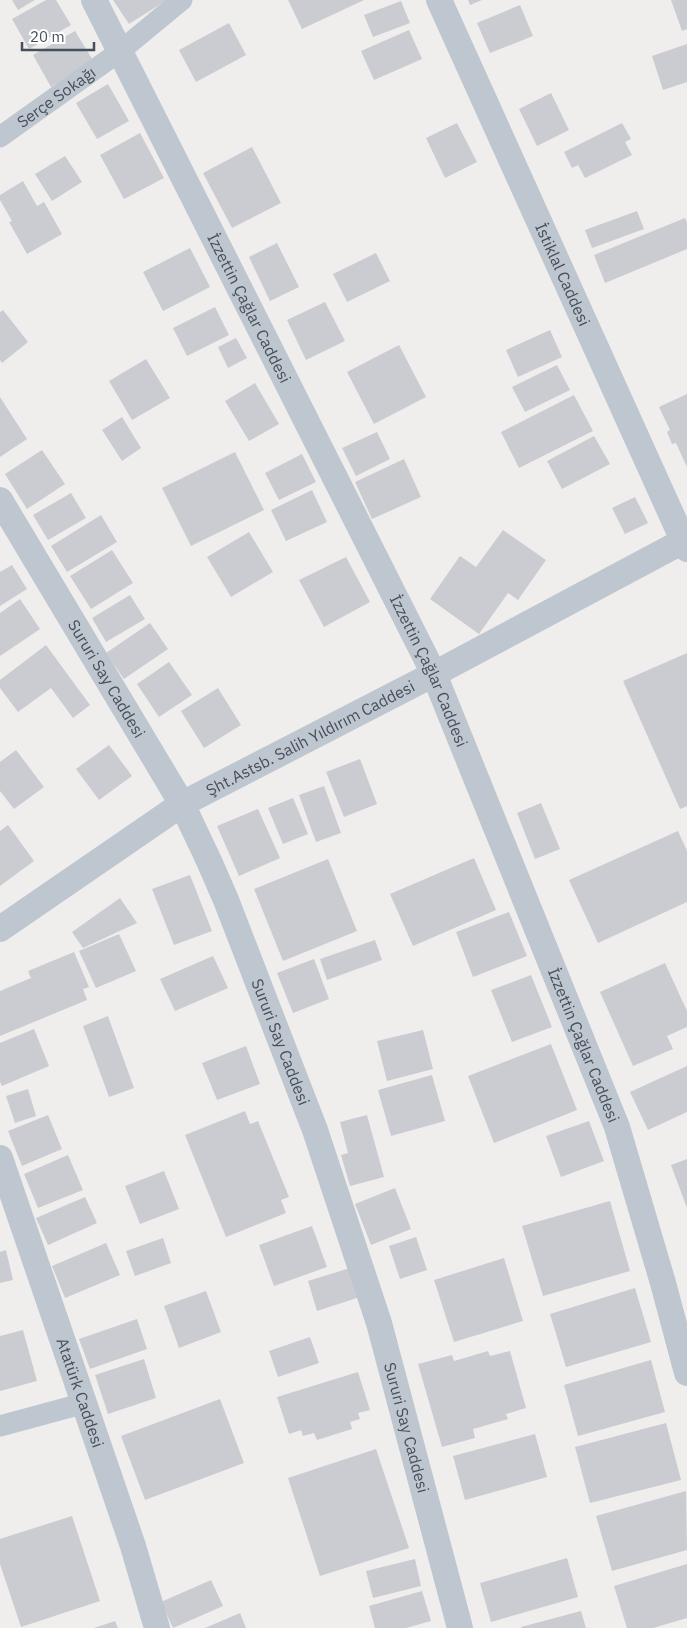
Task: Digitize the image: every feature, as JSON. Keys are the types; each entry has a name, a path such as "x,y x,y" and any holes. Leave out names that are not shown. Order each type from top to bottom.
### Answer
{"street":[{"name":"İzzettin Çağlar Caddesi","path":"94,0 434,674 617,1127 663,1283 687,1373"},
{"name":"Serçe Sokağı","path":"0,137 119,52 182,0"},
{"name":"İstiklal Caddesi","path":"439,0 686,543"},
{"name":"Sururi Say Caddesi","path":"0,500 182,804 226,900 315,1130 379,1323 460,1628"},
{"name":"Şht.Astsb. Salih Yıldırım Caddesi","path":"0,929 182,804 686,543"},
{"name":"Atatürk Caddesi","path":"0,1158 133,1546 156,1628"},
{"path":"0,1426 85,1403"}],"building":[{"path":"12,0 35,0 18,10"},
{"path":"46,0 56,0 71,25 29,49 12,19"},
{"path":"113,0 167,0 129,24"},
{"path":"288,0 364,0 302,29"},
{"path":"468,0 482,0 470,5"},
{"path":"671,0 687,0 687,29 682,31"},
{"path":"401,1 410,23 373,37 364,15"},
{"path":"520,5 533,36 490,53 477,23"},
{"path":"229,23 246,55 196,82 179,50"},
{"path":"409,30 422,59 374,80 361,51"},
{"path":"75,31 94,62 51,87 33,55"},
{"path":"687,44 687,82 663,90 652,56"},
{"path":"108,84 129,121 97,139 76,103"},
{"path":"551,93 569,130 537,146 519,109"},
{"path":"457,123 477,162 445,178 426,138"},
{"path":"622,123 631,139 625,142 632,155 585,178 578,165 572,168 564,152"},
{"path":"140,133 164,178 124,199 100,155"},
{"path":"252,147 281,203 232,228 203,173"},
{"path":"65,156 82,182 52,201 35,174"},
{"path":"23,181 37,206 44,202 62,234 27,254 9,222 12,221 0,200 0,195"},
{"path":"637,211 644,229 592,248 585,230"},
{"path":"685,218 687,223 687,249 605,283 594,255"},
{"path":"277,243 299,287 270,301 249,257"},
{"path":"190,248 210,287 163,311 143,272"},
{"path":"376,253 390,281 347,302 333,274"},
{"path":"325,302 345,341 306,360 287,320"},
{"path":"215,307 229,335 187,356 173,328"},
{"path":"3,310 28,342 2,363 0,360 0,312"},
{"path":"550,330 562,357 518,377 506,350"},
{"path":"236,338 247,358 228,368 218,347"},
{"path":"399,345 426,397 374,424 347,372"},
{"path":"146,359 170,398 132,420 109,381"},
{"path":"557,365 570,390 525,412 512,387"},
{"path":"255,383 279,424 249,441 225,401"},
{"path":"687,394 687,467 676,443 672,444 667,432 670,430 659,407"},
{"path":"574,395 593,431 519,468 501,432"},
{"path":"0,397 27,439 0,457"},
{"path":"122,417 141,448 122,461 102,430"},
{"path":"377,432 390,459 356,476 342,448"},
{"path":"594,436 610,464 562,489 547,461"},
{"path":"42,450 65,484 27,509 5,474"},
{"path":"235,452 264,510 191,546 162,488"},
{"path":"302,454 316,482 279,500 265,473"},
{"path":"404,459 421,497 372,519 355,482"},
{"path":"312,490 327,522 286,541 271,510"},
{"path":"71,493 86,518 48,540 33,515"},
{"path":"635,497 648,523 625,534 612,508"},
{"path":"101,515 117,542 67,572 51,546"},
{"path":"503,530 546,560 518,600 508,593 479,634 430,599 460,556 476,567"},
{"path":"249,532 273,572 231,597 207,557"},
{"path":"112,550 133,583 91,609 70,576"},
{"path":"346,557 370,602 324,627 299,580"},
{"path":"12,565 27,589 0,606 0,572"},
{"path":"130,595 145,619 106,642 92,618"},
{"path":"20,599 40,629 0,656 0,613"},
{"path":"150,623 168,649 124,679 106,653"},
{"path":"46,645 90,705 73,718 51,688 18,712 0,688 0,680"},
{"path":"687,653 687,806 680,809 623,681"},
{"path":"169,662 192,695 159,717 137,684"},
{"path":"218,688 241,725 204,748 181,711"},
{"path":"109,745 132,776 99,800 76,769"},
{"path":"16,750 44,787 14,809 0,791 0,762"},
{"path":"360,759 377,804 344,817 326,772"},
{"path":"324,786 341,833 316,842 299,795"},
{"path":"293,798 308,834 283,844 268,808"},
{"path":"541,803 560,849 535,859 517,813"},
{"path":"258,809 280,858 239,876 217,826"},
{"path":"8,825 34,861 0,886 0,831"},
{"path":"678,831 687,851 687,902 598,943 569,880"},
{"path":"474,858 496,910 413,946 390,894"},
{"path":"328,859 357,931 283,961 254,889"},
{"path":"190,875 212,931 174,945 152,889"},
{"path":"120,898 137,923 83,948 72,932"},
{"path":"509,912 527,956 473,977 456,932"},
{"path":"119,934 136,971 96,988 79,951"},
{"path":"375,940 382,960 327,980 320,959"},
{"path":"74,952 89,987 83,989 87,1000 0,1036 0,991 31,978 28,971"},
{"path":"213,956 228,988 175,1011 160,979"},
{"path":"314,959 329,999 293,1013 277,973"},
{"path":"665,963 687,1011 687,1027 667,1036 673,1049 633,1066 600,992"},
{"path":"531,975 552,1027 512,1042 491,990"},
{"path":"108,1016 134,1088 109,1097 83,1026"},
{"path":"34,1029 49,1066 2,1086 0,1082 0,1043"},
{"path":"423,1030 433,1069 387,1081 377,1041"},
{"path":"551,1044 577,1110 494,1143 468,1076"},
{"path":"246,1046 260,1084 217,1100 202,1063"},
{"path":"687,1066 687,1112 648,1130 630,1092"},
{"path":"432,1075 445,1121 391,1136 378,1090"},
{"path":"28,1089 36,1116 15,1123 6,1096"},
{"path":"245,1111 250,1124 258,1121 289,1197 281,1200 286,1213 226,1237 185,1135"},
{"path":"48,1115 62,1149 22,1166 8,1131"},
{"path":"367,1115 384,1177 350,1186 341,1155 348,1153 340,1122"},
{"path":"589,1121 604,1161 561,1177 546,1136"},
{"path":"68,1155 83,1190 38,1208 24,1174"},
{"path":"687,1159 687,1208 671,1165"},
{"path":"164,1171 179,1209 140,1224 125,1186"},
{"path":"395,1188 411,1229 371,1245 355,1204"},
{"path":"85,1197 97,1223 48,1245 36,1218"},
{"path":"610,1201 630,1271 543,1296 522,1226"},
{"path":"312,1226 327,1267 274,1286 259,1245"},
{"path":"416,1237 427,1270 400,1279 389,1246"},
{"path":"163,1238 171,1263 135,1276 126,1251"},
{"path":"106,1243 120,1275 65,1298 52,1266"},
{"path":"6,1250 13,1280 0,1283 0,1252"},
{"path":"504,1258 523,1321 454,1342 434,1280"},
{"path":"350,1268 360,1297 317,1311 308,1281"},
{"path":"635,1288 651,1342 566,1367 550,1314"},
{"path":"206,1291 221,1332 179,1348 164,1306"},
{"path":"137,1319 147,1349 90,1369 79,1339"},
{"path":"23,1330 37,1381 0,1391 0,1336"},
{"path":"310,1337 319,1363 278,1377 269,1351"},
{"path":"488,1351 490,1356 510,1351 526,1408 506,1414 508,1419 473,1429 475,1438 442,1447 418,1364 452,1355 454,1361"},
{"path":"144,1359 156,1398 108,1414 95,1375"},
{"path":"651,1360 665,1412 578,1436 564,1385"},
{"path":"358,1372 370,1410 358,1413 360,1419 350,1422 352,1429 317,1440 314,1433 303,1436 301,1430 289,1434 277,1397"},
{"path":"220,1399 244,1463 145,1500 121,1436"},
{"path":"666,1423 681,1480 590,1503 575,1447"},
{"path":"535,1434 547,1477 465,1500 453,1456"},
{"path":"376,1449 409,1548 320,1576 288,1478"},
{"path":"686,1491 687,1550 612,1571 596,1516"},
{"path":"72,1516 100,1601 21,1627 0,1564 0,1539"},
{"path":"567,1558 578,1597 491,1622 480,1583"},
{"path":"415,1559 421,1586 373,1598 366,1571"},
{"path":"687,1564 687,1618 653,1628 627,1628 614,1586"},
{"path":"211,1580 223,1606 173,1628 161,1602"},
{"path":"422,1591 431,1621 406,1628 375,1628 369,1606"},
{"path":"581,1611 586,1628 521,1628 521,1627"},
{"path":"240,1613 246,1628 205,1628"},
{"path":"115,1621 118,1628 94,1628"}]}
